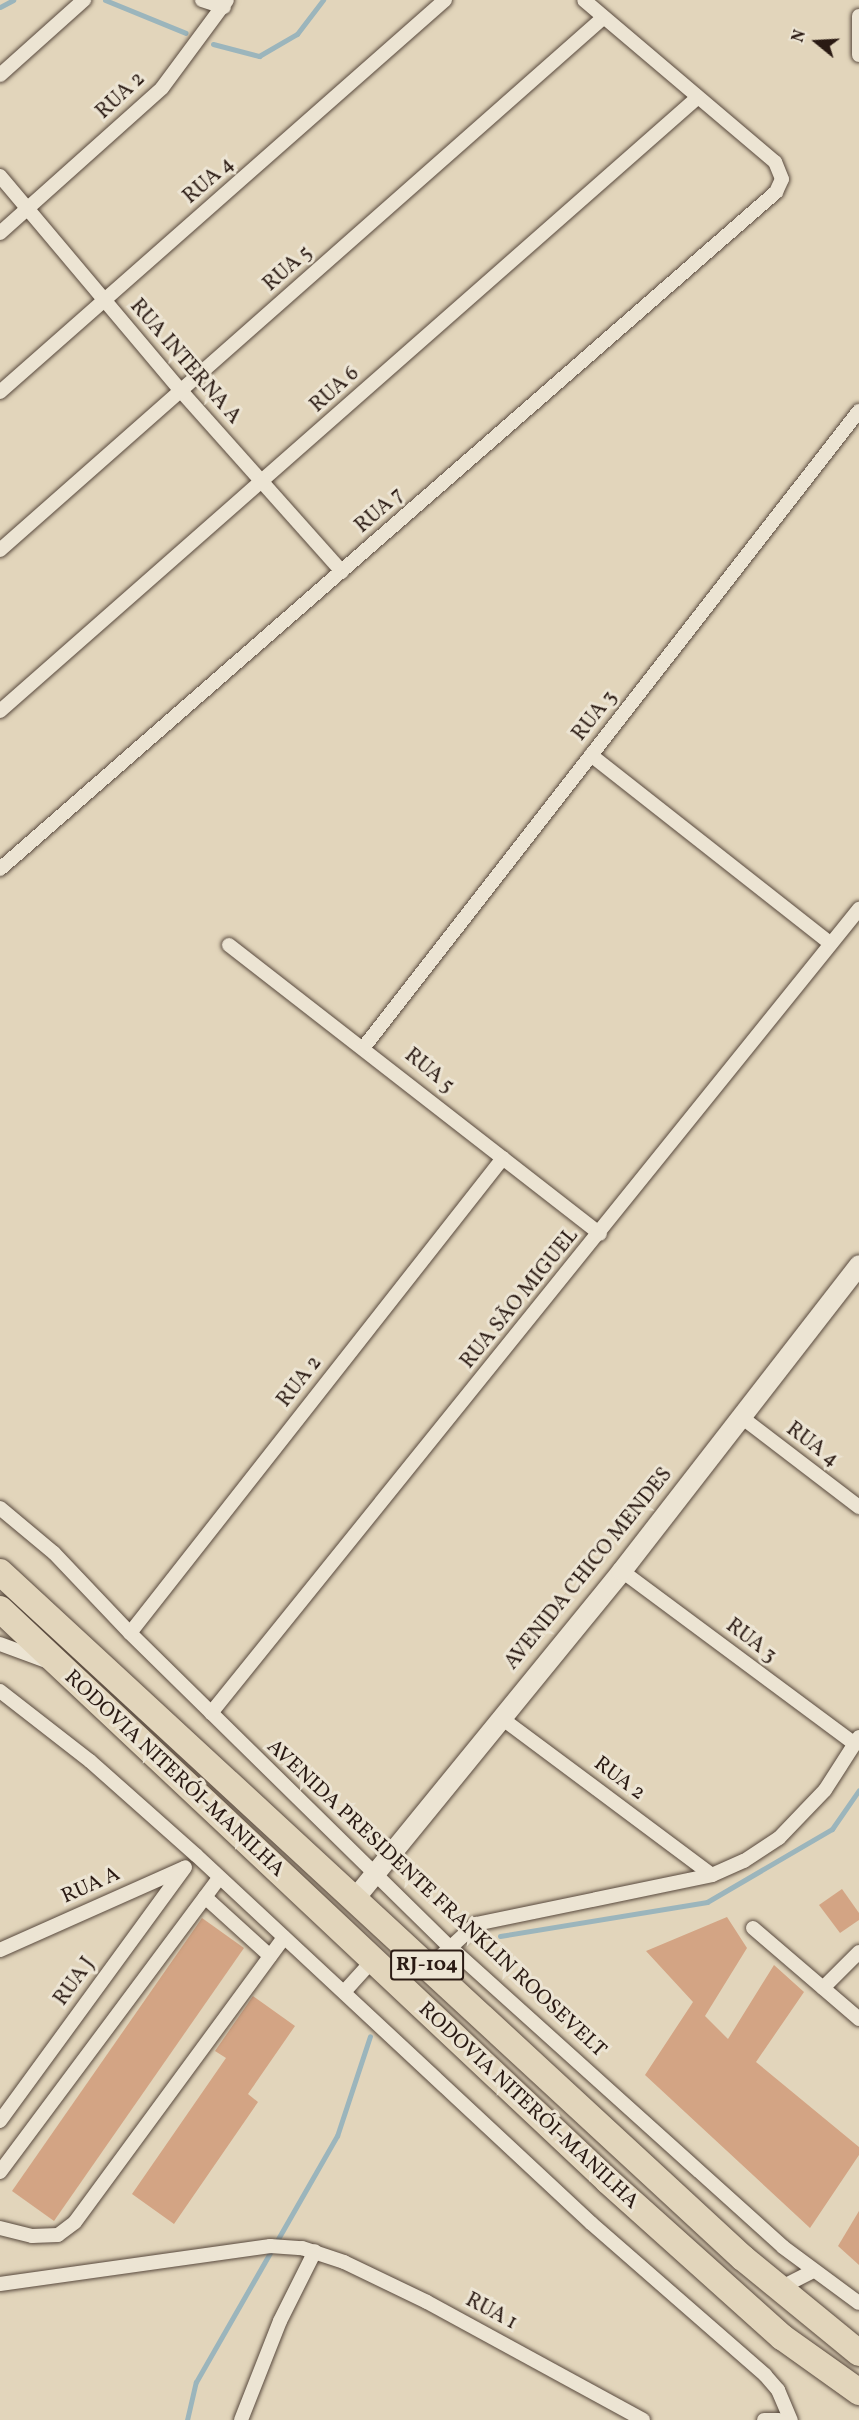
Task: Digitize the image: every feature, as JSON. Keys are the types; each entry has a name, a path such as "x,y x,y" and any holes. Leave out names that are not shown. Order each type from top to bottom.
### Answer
{"highway":[{"name":"RODOVIA NITERÓI-MANILHA","path":"0,1572 353,1901 429,1967 778,2289 859,2353"},
{"name":"RODOVIA NITERÓI-MANILHA","path":"0,1609 608,2181 782,2337 859,2392"}],"street":[{"path":"0,75 84,0"},
{"path":"202,0 225,3"},
{"name":"RUA 4","path":"0,392 445,0"},
{"path":"584,0 696,99"},
{"name":"RUA 2","path":"28,208 162,88 225,3"},
{"path":"859,16 859,55"},
{"name":"RUA 5","path":"0,550 603,18"},
{"name":"RUA 7","path":"0,869 776,192 782,179 775,162 696,99"},
{"name":"RUA 6","path":"0,711 263,483 696,99"},
{"name":"RUA INTERNA A","path":"0,176 181,391 342,572"},
{"path":"0,233 28,208"},
{"name":"RUA 3","path":"364,1047 859,411"},
{"path":"591,755 831,944"},
{"name":"RUA SÃO MIGUEL","path":"211,1713 600,1234 859,909"},
{"name":"RUA 5","path":"229,945 364,1047 600,1234"},
{"name":"RUA 2","path":"130,1633 503,1158"},
{"name":"AVENIDA CHICO MENDES","path":"353,1901 500,1717 622,1571 859,1265"},
{"name":"RUA 4","path":"740,1416 859,1507"},
{"name":"AVENIDA PRESIDENTE FRANKLIN ROOSEVELT","path":"0,1508 54,1553 130,1633 375,1876 450,1947 813,2271 859,2303"},
{"name":"RUA 3","path":"622,1571 857,1740"},
{"path":"0,1644 61,1667"},
{"path":"0,1691 90,1761 196,1855 591,2223 765,2375 778,2390 791,2420"},
{"name":"RUA 2","path":"500,1717 712,1875"},
{"path":"429,1967 466,1929 488,1920 712,1875 744,1861 778,1838 825,1790 857,1740"},
{"name":"RUA A","path":"0,1950 185,1868 196,1855"},
{"name":"RUA J","path":"0,2121 185,1868"},
{"path":"0,2172 219,1878"},
{"path":"205,1897 270,1956"},
{"path":"753,1928 859,2019"},
{"path":"0,2228 32,2236 58,2235 75,2222 284,1937"},
{"path":"823,1988 859,1952"},
{"path":"344,1992 372,1960"},
{"path":"0,2284 270,2246 308,2250 241,2420"},
{"name":"RUA 1","path":"308,2250 427,2302 643,2420"},
{"path":"778,2289 813,2271"}],"building":[{"path":"842,1889 859,1913 859,1920 840,1933 819,1905"},
{"path":"727,1917 747,1948 705,2016 728,2039 774,1965 804,1992 756,2062 859,2147 859,2155 810,2228 645,2075 693,2002 646,1951"},
{"path":"202,1918 244,1948 54,2221 12,2191"},
{"path":"253,1996 295,2026 248,2094 258,2102 174,2224 132,2194 226,2058 215,2051"},
{"path":"859,2211 859,2265 838,2246"}],"waterway":[{"path":"0,7 13,0"},
{"path":"105,0 186,33"},
{"path":"213,44 259,56 297,34 323,0"},
{"path":"500,1936 707,1902 832,1829 859,1790"},
{"path":"187,2420 196,2382 337,2136 370,2036"}]}
